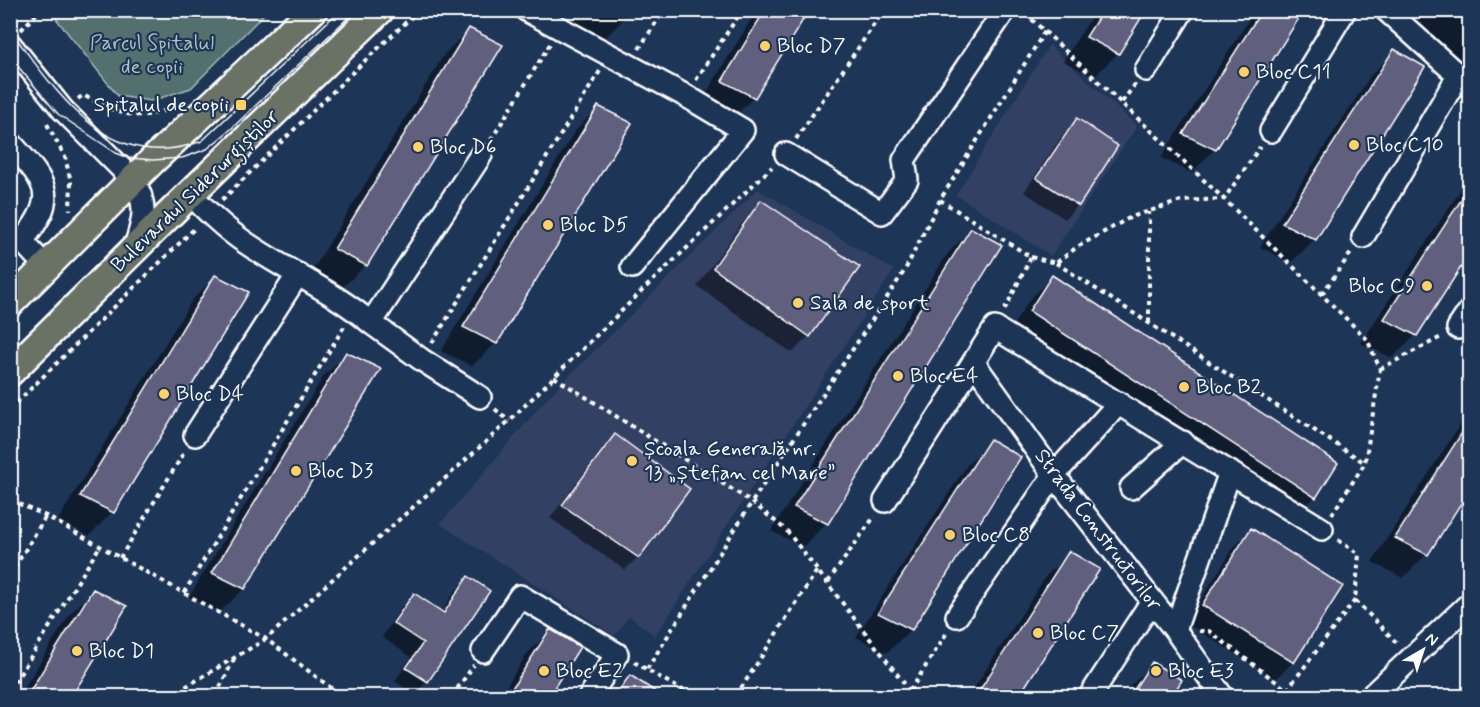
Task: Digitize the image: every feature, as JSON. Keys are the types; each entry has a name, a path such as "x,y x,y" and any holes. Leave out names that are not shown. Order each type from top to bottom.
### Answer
{"main road":[{"path":"10,303 134,180 313,10"},
{"name":"Bulevardul Siderurgiștilor","path":"10,372 380,10"}],"street":[{"path":"526,10 686,96 743,130 633,267"},
{"path":"786,154 882,213 907,180 904,160 1005,10"},
{"path":"1146,70 1183,10"},
{"path":"1271,131 1345,10"},
{"path":"1363,237 1464,81 1386,10"},
{"path":"13,40 63,110 134,180 141,192 144,209 135,248"},
{"path":"10,142 38,174 45,189 45,204 37,224 16,241 46,267"},
{"path":"371,323 482,155"},
{"path":"190,194 209,213 245,242 355,309 422,360 480,397"},
{"path":"195,435 298,274"},
{"path":"1458,328 1470,310"},
{"path":"885,501 995,328 1322,529"},
{"name":"Strada Constructorilor","path":"974,363 1054,475 1175,630 1222,696"},
{"path":"957,615 1054,475 1119,403"},
{"path":"1131,488 1183,442"},
{"path":"1175,630 1230,472"},
{"path":"483,651 520,596 617,654 590,696"},
{"path":"1090,696 1152,601"},
{"path":"1371,696 1470,603"}],"path":[{"path":"13,40 40,10"},
{"path":"629,65 664,10"},
{"path":"686,96 742,10"},
{"path":"170,696 266,639 509,421 786,154 884,10"},
{"path":"1022,10 1224,199 1367,339 1380,369 1365,463 1322,529 1359,554 1354,600 1287,690"},
{"path":"482,155 560,28"},
{"path":"647,669 752,502 905,270 940,200 1045,31"},
{"path":"422,360 610,55"},
{"path":"70,213 71,182 65,157 47,123 83,95 109,110 133,116 161,114 178,104"},
{"path":"1224,199 1271,131"},
{"path":"1056,263 1077,247 1131,217 1181,201 1224,199"},
{"path":"940,200 1031,257 1056,263 1365,463"},
{"path":"1149,212 1149,323"},
{"path":"1322,294 1363,237"},
{"path":"995,328 1031,257"},
{"path":"184,593 355,309"},
{"path":"1380,369 1458,328"},
{"path":"554,377 752,502 787,531 914,696"},
{"path":"120,558 195,435"},
{"path":"10,500 46,516 266,639 342,696"},
{"path":"828,582 885,501"},
{"path":"10,575 46,516"},
{"path":"10,690 100,546"},
{"path":"736,696 818,569"},
{"path":"1354,600 1412,657"},
{"path":"910,691 957,615"},
{"path":"1209,631 1292,696"},
{"path":"452,696 483,651"},
{"path":"617,654 692,696"},
{"path":"218,696 219,689 235,657"}],"shaded area":[{"path":"1049,45 1137,126 1051,256 956,195"},
{"name":"Școala Generală nr. 13 „Ștefan cel Mare”","path":"758,189 894,270 655,636 629,616 615,636 440,524 548,397"}],"green space":[{"name":"Parcul Spitalul de copii","path":"50,11 266,12 191,88 151,101 118,96"}],"building":[{"name":"Bloc D7","path":"765,10 809,10 755,98 722,81"},
{"path":"1103,10 1146,10 1119,54 1086,37"},
{"name":"Bloc C11","path":"1262,10 1304,10 1216,150 1183,134"},
{"name":"Bloc D6","path":"469,28 503,45 367,266 334,249"},
{"name":"Bloc C10","path":"1394,49 1425,67 1316,240 1282,223"},
{"name":"Bloc D5","path":"598,106 632,123 497,344 463,327"},
{"path":"1077,118 1118,146 1079,206 1036,178"},
{"name":"Bloc C9","path":"1470,186 1470,253 1417,336 1384,319"},
{"name":"Sala de sport","path":"761,200 860,267 810,337 713,268"},
{"name":"Bloc E4","path":"971,228 1002,245 828,524 794,507"},
{"name":"Bloc D4","path":"215,275 249,292 114,513 80,496"},
{"name":"Bloc B2","path":"1052,275 1338,463 1316,498 1029,311"},
{"name":"Bloc D3","path":"346,352 381,369 245,589 212,573"},
{"path":"1470,420 1470,489 1428,555 1395,538"},
{"path":"615,434 690,489 639,558 562,505"},
{"name":"Bloc C8","path":"990,439 1021,457 912,630 878,613"},
{"path":"1251,528 1343,586 1294,663 1202,605"},
{"name":"Bloc C7","path":"1069,551 1100,569 1019,696 976,696"},
{"path":"468,576 490,591 428,682 406,668 423,643 393,623 414,593 444,613"},
{"name":"Bloc D1","path":"93,589 127,606 72,696 27,696"},
{"name":"Bloc E2","path":"550,629 580,647 549,696 507,696"},
{"name":"Bloc E3","path":"1152,662 1182,680 1172,696 1130,696"},
{"path":"630,675 662,696 615,696"}],"tram line":[{"path":"10,30 48,80 90,123 113,138 140,148 169,149 202,141 340,10"},
{"path":"10,57 58,114 116,153 129,158 153,160 182,158 207,149 230,130 356,10"}],"place":[{"name":"Bloc D7","path":"765,46"},
{"name":"Bloc C11","path":"1244,72"},
{"name":"Spitalul de copii","path":"241,105"},
{"name":"Bloc C10","path":"1354,145"},
{"name":"Bloc D6","path":"418,147"},
{"name":"Bloc D5","path":"548,225"},
{"name":"Bloc C9","path":"1427,286"},
{"name":"Sala de sport","path":"798,303"},
{"name":"Bloc E4","path":"898,376"},
{"name":"Bloc B2","path":"1184,387"},
{"name":"Bloc D4","path":"164,394"},
{"name":"Școala Generală nr. 13 „Ștefan cel Mare”","path":"632,461"},
{"name":"Bloc D3","path":"296,471"},
{"name":"Bloc C8","path":"950,535"},
{"name":"Bloc C7","path":"1038,633"},
{"name":"Bloc D1","path":"77,651"},
{"name":"Bloc E2","path":"544,671"},
{"name":"Bloc E3","path":"1156,671"}]}
